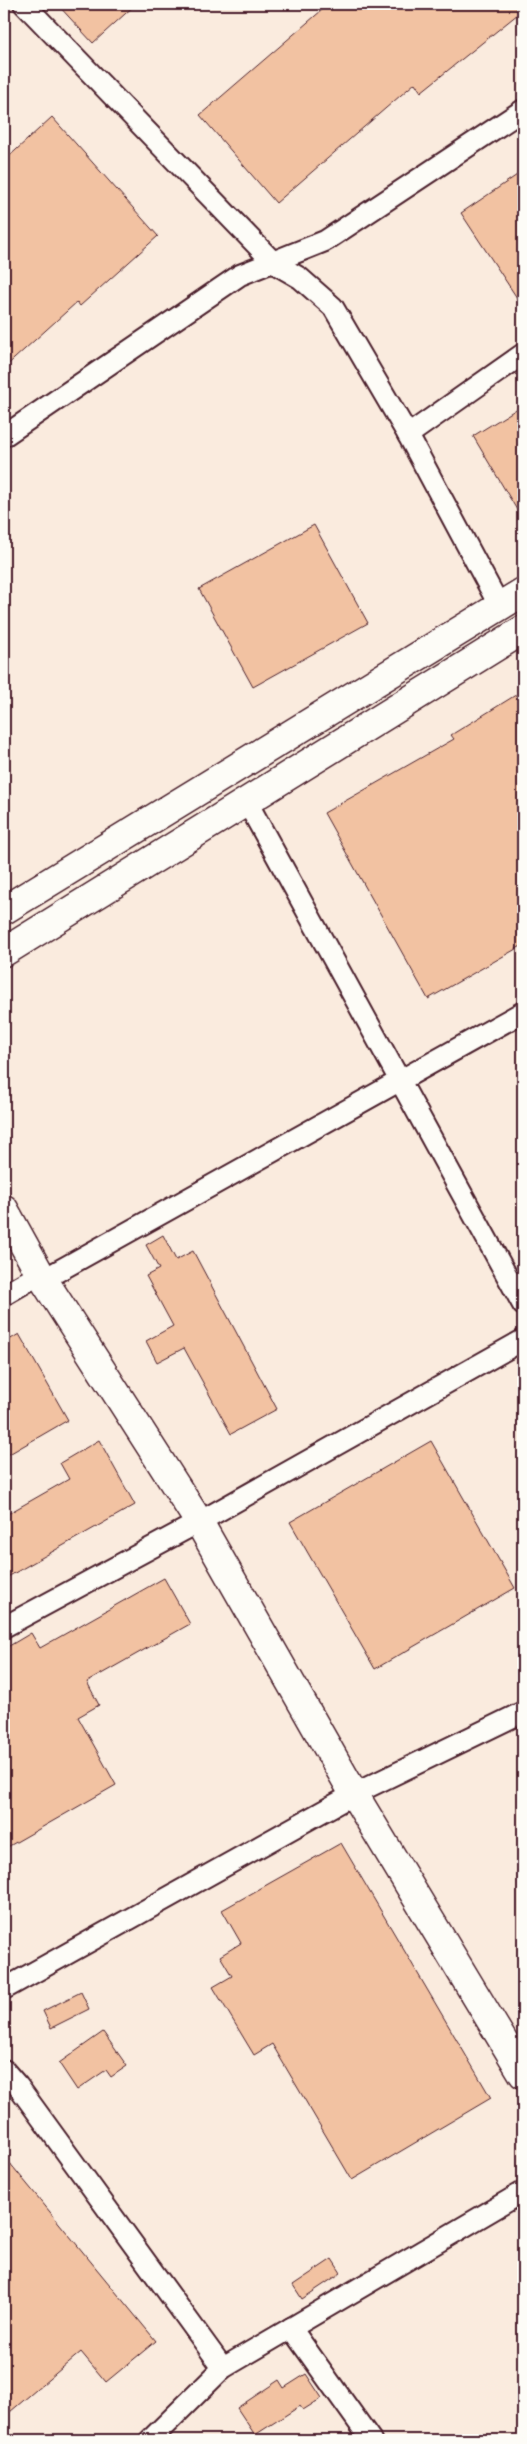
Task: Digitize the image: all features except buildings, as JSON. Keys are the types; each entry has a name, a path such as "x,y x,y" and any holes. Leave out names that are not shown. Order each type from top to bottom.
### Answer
{"main road":[{"path":"4,910 523,592"},
{"path":"4,952 247,802 520,638"},
{"path":"4,1208 42,1277 199,1522 354,1794 523,2074"}],"street":[{"path":"24,4 274,262 300,278 333,307 408,435 500,606"},
{"path":"4,436 240,275 325,241 523,110"},
{"path":"408,435 523,354"},
{"path":"247,802 523,1305"},
{"path":"4,1295 42,1277 523,1012"},
{"path":"4,1627 199,1522 523,1340"},
{"path":"4,1989 354,1794 523,1712"},
{"path":"4,2070 18,2086 223,2368"},
{"path":"150,2440 223,2368 523,2192"},
{"path":"292,2328 371,2440"}],"shaded area":[{"path":"4,4 523,4 523,2440 4,2440"}]}
